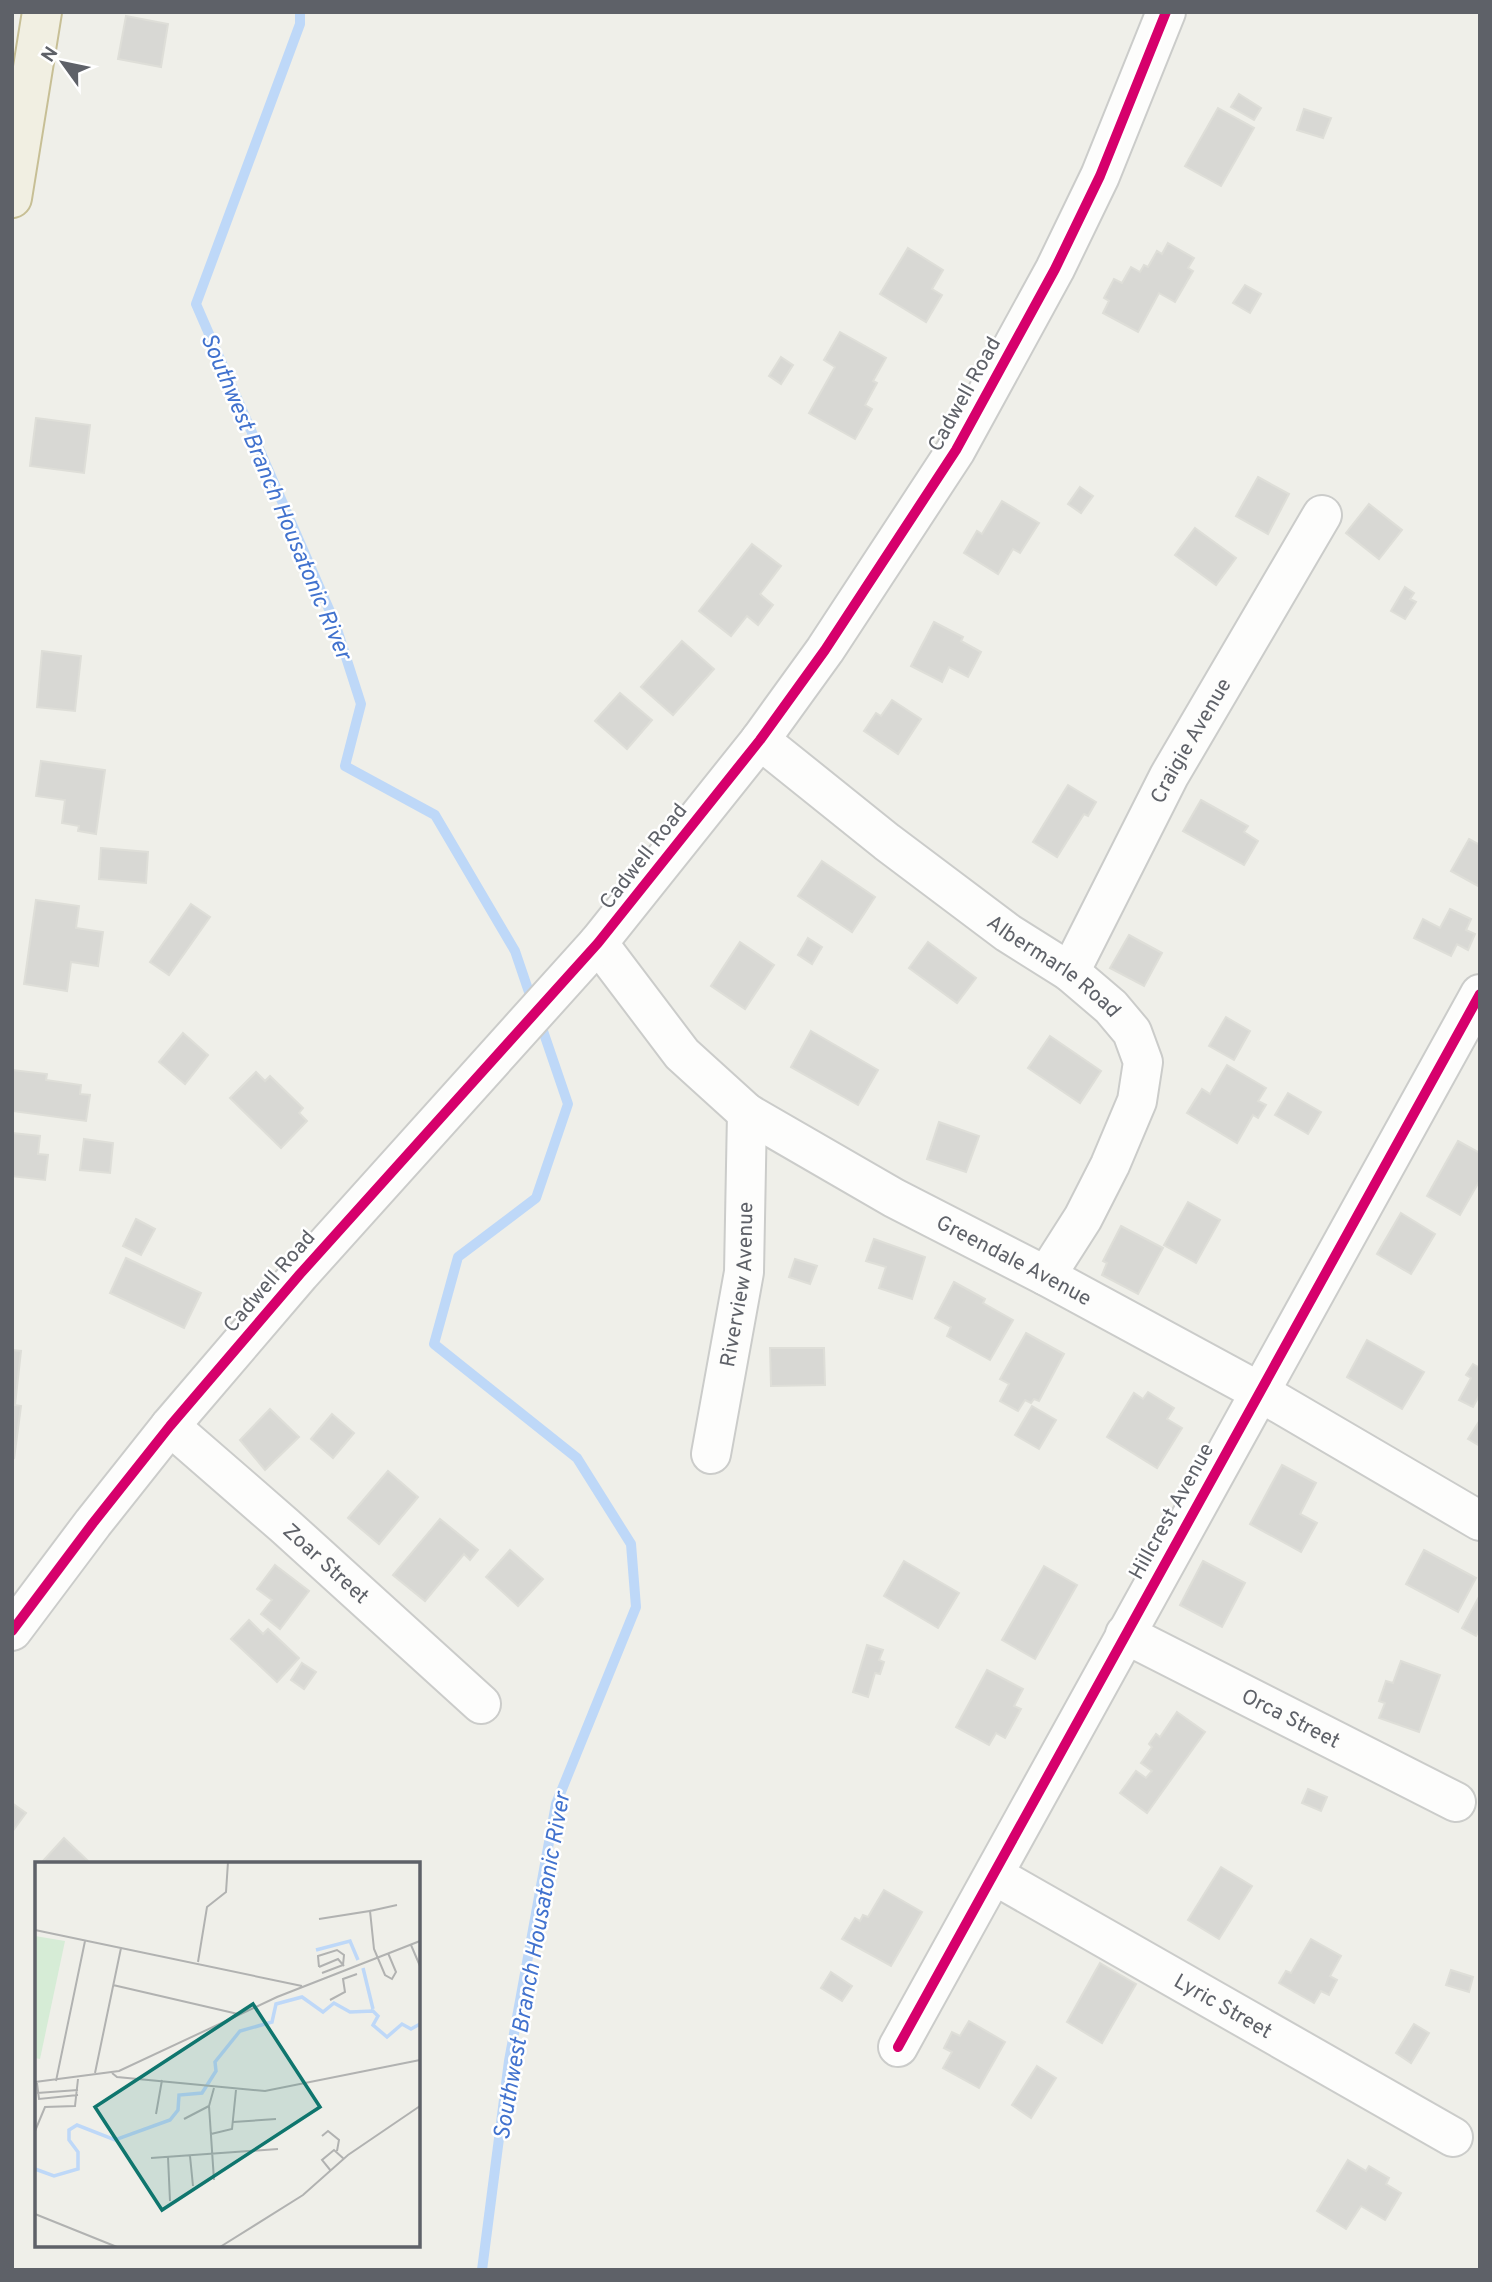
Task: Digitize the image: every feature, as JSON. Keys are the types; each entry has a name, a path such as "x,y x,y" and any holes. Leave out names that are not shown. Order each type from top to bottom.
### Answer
{"highway":[{"path":"12,198 42,12"}],"street":[{"name":"Cadwell Road","path":"12,1631 170,1426 300,1274 598,943 760,740 825,650 956,450 1055,269 1100,176 1166,12"},
{"name":"Craigie Avenue","path":"1070,972 1169,776 1322,516"},
{"name":"Albermarle Road","path":"760,740 887,842 1008,933 1070,972 1111,1007 1132,1032 1143,1062 1137,1101 1083,1218 1046,1276"},
{"name":"Greendale Avenue","path":"598,943 682,1054 747,1113 894,1198 1046,1276 1258,1391 1480,1521"},
{"name":"Hillcrest Avenue","path":"898,2047 1258,1391 1480,994"},
{"name":"Riverview Avenue","path":"711,1454 744,1272 747,1113"},
{"name":"Zoar Street","path":"170,1426 481,1704"},
{"name":"Orca Street","path":"1125,1634 1456,1802"},
{"name":"Lyric Street","path":"994,1875 1453,2137"}],"building":[{"path":"126,16 168,24 161,67 118,59"},
{"path":"1239,94 1261,108 1254,120 1231,107"},
{"path":"1218,108 1254,128 1221,186 1185,166"},
{"path":"1304,109 1331,118 1323,138 1297,130"},
{"path":"1168,243 1194,258 1188,268 1193,271 1175,302 1159,293 1138,332 1103,313 1109,301 1104,298 1114,279 1122,283 1131,267 1140,272 1144,265 1148,267 1157,251 1162,254"},
{"path":"908,248 943,270 932,289 942,295 926,322 880,294"},
{"path":"1245,285 1261,294 1250,313 1233,303"},
{"path":"840,332 886,358 873,381 877,383 865,405 872,409 855,439 809,413 835,367 824,360"},
{"path":"781,357 793,365 781,384 769,376"},
{"path":"36,418 90,425 84,473 30,466"},
{"path":"1258,477 1289,494 1268,534 1236,516"},
{"path":"1080,487 1093,496 1081,513 1068,504"},
{"path":"1002,501 1039,523 1020,553 1013,549 998,574 964,553 977,531 982,534"},
{"path":"1369,504 1402,530 1379,559 1346,533"},
{"path":"1195,528 1236,558 1216,585 1175,555"},
{"path":"752,544 781,566 760,594 773,605 758,625 747,616 731,636 699,611"},
{"path":"1405,587 1414,593 1410,599 1416,602 1405,619 1391,611"},
{"path":"934,622 963,637 961,641 981,652 968,677 949,667 942,682 911,666"},
{"path":"682,641 714,669 673,715 641,687"},
{"path":"42,651 81,656 75,711 37,707"},
{"path":"620,693 652,720 627,749 595,721"},
{"path":"892,700 921,719 898,754 864,731 876,713 881,716"},
{"path":"41,761 105,770 96,834 78,831 79,826 62,823 65,800 36,796"},
{"path":"1068,785 1096,802 1088,816 1084,814 1057,857 1033,842"},
{"path":"1201,800 1248,826 1244,832 1258,841 1244,865 1183,831"},
{"path":"1469,839 1480,845 1480,887 1451,871"},
{"path":"101,848 148,852 146,883 99,879"},
{"path":"822,861 875,897 852,932 798,896"},
{"path":"36,900 79,906 76,928 103,932 98,966 71,962 67,991 24,984"},
{"path":"191,904 210,917 169,975 150,962"},
{"path":"1450,909 1471,919 1466,930 1475,934 1468,950 1457,944 1451,956 1414,938 1423,919 1440,928"},
{"path":"1129,935 1162,953 1144,986 1110,968"},
{"path":"808,938 822,947 812,964 798,955"},
{"path":"740,942 774,965 745,1009 711,986"},
{"path":"928,942 976,978 957,1003 909,968"},
{"path":"1226,1017 1250,1031 1234,1060 1209,1046"},
{"path":"811,1031 878,1070 858,1105 791,1067"},
{"path":"183,1033 208,1055 185,1084 159,1062"},
{"path":"1050,1036 1101,1071 1080,1103 1028,1068"},
{"path":"1227,1065 1266,1088 1258,1101 1266,1105 1258,1118 1253,1115 1237,1143 1187,1113 1202,1089 1210,1094"},
{"path":"12,1070 47,1074 46,1080 81,1085 80,1094 90,1095 86,1121 12,1111"},
{"path":"256,1072 265,1081 270,1076 303,1108 299,1113 307,1121 281,1148 230,1098"},
{"path":"1288,1093 1321,1112 1308,1134 1275,1115"},
{"path":"939,1122 979,1136 966,1172 927,1159"},
{"path":"12,1133 40,1136 38,1154 48,1155 45,1180 12,1176"},
{"path":"84,1139 113,1143 110,1173 80,1170"},
{"path":"1458,1141 1480,1153 1480,1180 1460,1215 1427,1196"},
{"path":"1188,1202 1220,1220 1196,1263 1164,1245"},
{"path":"1401,1213 1435,1234 1411,1274 1377,1254"},
{"path":"136,1219 155,1229 141,1255 123,1246"},
{"path":"1121,1226 1163,1248 1138,1294 1102,1275 1107,1263 1103,1261"},
{"path":"874,1239 925,1257 912,1299 879,1288 886,1267 866,1261"},
{"path":"126,1258 201,1293 184,1328 110,1293"},
{"path":"795,1259 817,1266 810,1284 789,1277"},
{"path":"954,1282 985,1299 983,1303 1013,1320 990,1360 947,1336 951,1327 935,1318"},
{"path":"1026,1333 1064,1354 1039,1401 1034,1399 1031,1403 1025,1400 1018,1411 1000,1401 1009,1384 1000,1379"},
{"path":"1367,1340 1424,1372 1402,1409 1347,1377"},
{"path":"770,1348 824,1348 825,1385 771,1386"},
{"path":"12,1350 21,1351 15,1405 21,1406 14,1459"},
{"path":"1473,1364 1480,1368 1480,1394 1473,1407 1459,1400 1471,1378 1466,1375"},
{"path":"1148,1392 1174,1408 1167,1419 1182,1428 1157,1468 1107,1437 1134,1393 1143,1399"},
{"path":"1032,1406 1056,1420 1039,1449 1015,1435"},
{"path":"270,1409 299,1437 265,1470 240,1440"},
{"path":"332,1414 354,1433 333,1458 311,1439"},
{"path":"1480,1420 1480,1446 1468,1439"},
{"path":"1282,1465 1316,1483 1300,1514 1317,1523 1301,1552 1250,1524"},
{"path":"388,1471 418,1497 379,1544 348,1518"},
{"path":"440,1519 478,1550 470,1560 464,1554 425,1601 393,1575"},
{"path":"510,1550 543,1579 518,1606 486,1577"},
{"path":"1424,1550 1476,1578 1458,1612 1406,1584"},
{"path":"904,1561 959,1593 938,1628 884,1596"},
{"path":"1203,1561 1245,1583 1222,1627 1180,1605"},
{"path":"275,1565 309,1591 280,1629 261,1614 272,1600 257,1589"},
{"path":"1044,1566 1077,1585 1035,1659 1002,1640"},
{"path":"1480,1595 1480,1629 1476,1636 1462,1628"},
{"path":"249,1620 263,1634 268,1629 299,1658 277,1682 231,1639"},
{"path":"867,1645 883,1650 879,1660 884,1662 880,1674 875,1673 868,1697 853,1692"},
{"path":"1401,1661 1440,1675 1419,1732 1379,1718 1385,1703 1379,1701 1386,1681 1393,1683"},
{"path":"302,1663 316,1672 304,1689 291,1680"},
{"path":"987,1670 1023,1689 1014,1706 1021,1709 1005,1738 996,1733 989,1745 956,1727"},
{"path":"1177,1712 1205,1732 1147,1813 1120,1793 1136,1771 1146,1778 1152,1771 1141,1763 1152,1747 1149,1744 1156,1734 1160,1737"},
{"path":"1308,1789 1327,1797 1321,1811 1302,1803"},
{"path":"12,1803 26,1813 12,1832"},
{"path":"64,1838 88,1861 44,1862"},
{"path":"1221,1867 1252,1886 1219,1939 1188,1920"},
{"path":"884,1890 922,1912 891,1966 842,1939 855,1918 860,1921 863,1915 868,1917"},
{"path":"1311,1939 1341,1956 1330,1976 1337,1980 1329,1995 1321,1991 1314,2003 1279,1983 1286,1971 1291,1973"},
{"path":"1100,1963 1136,1984 1102,2043 1067,2022"},
{"path":"1451,1970 1473,1977 1469,1992 1446,1985"},
{"path":"831,1972 852,1986 842,2001 821,1988"},
{"path":"969,2021 1005,2042 979,2088 943,2068 952,2052 944,2048 952,2032 960,2036"},
{"path":"1414,2024 1429,2033 1411,2063 1396,2053"},
{"path":"1037,2066 1056,2078 1031,2118 1012,2105"},
{"path":"1348,2160 1366,2171 1369,2166 1389,2178 1386,2184 1401,2193 1385,2220 1361,2206 1346,2229 1317,2211"}],"waterway":[{"name":"Southwest Branch Housatonic River","path":"300,12 300,24 196,304 335,623 361,704 345,766 435,815 515,951 532,1001"},
{"name":"Southwest Branch Housatonic River","path":"482,2270 509,2061 556,1804 636,1607 631,1544 577,1458 434,1344 458,1257 536,1198 568,1104 540,1022"}],"cycle path":[{"path":"12,1631 170,1426 300,1274 598,943 760,740 825,650 956,450 1055,269 1100,176 1166,12"},
{"path":"898,2047 1480,994"}]}
